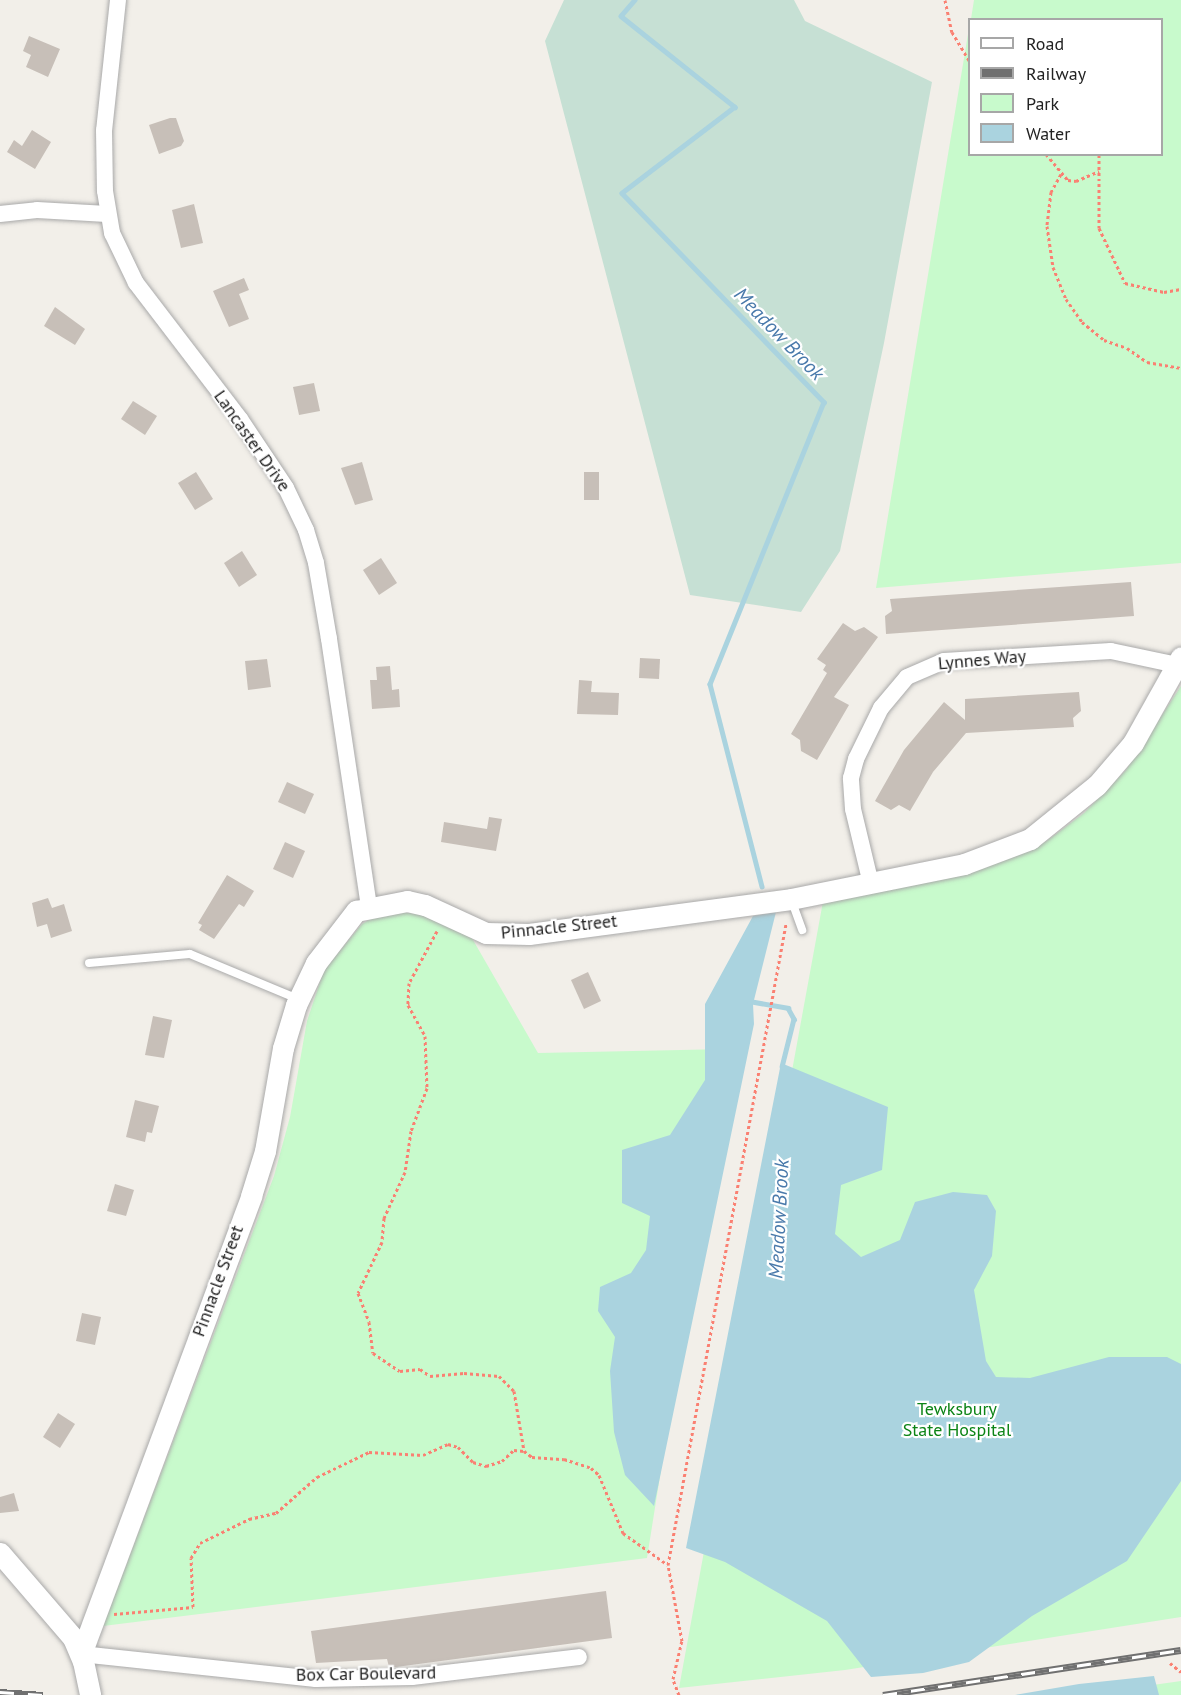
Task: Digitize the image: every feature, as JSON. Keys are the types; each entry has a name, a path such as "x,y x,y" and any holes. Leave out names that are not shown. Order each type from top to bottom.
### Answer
{"street":[{"name":"Lancaster Drive","path":"118,0 104,130 107,214 136,283 240,419 286,488 306,530 324,607 369,906"},
{"path":"0,214 37,210 107,214"},
{"name":"Lynnes Way","path":"871,884 853,809 851,778 856,759 881,708 907,677 944,661 1111,651 1179,661"},
{"name":"Pinnacle Street","path":"81,1654 251,1196 265,1151 283,1048 298,999 316,963 342,926 356,911 369,906 407,901 495,935 529,934 791,899 871,884 1003,853 1063,815 1097,785 1132,743 1179,661"},
{"path":"0,1553 60,1619 81,1654 90,1695"},
{"name":"Box Car Boulevard","path":"81,1654 316,1679 412,1677 579,1657"}],"lane":[{"path":"791,899 802,930"},
{"path":"89,963 190,954 298,999"}],"path":[{"path":"945,0 952,32 968,60"},
{"path":"1048,156 1061,174 1076,181 1099,171"},
{"path":"1099,156 1099,228 1125,282 1164,292 1181,289"},
{"path":"1061,174 1051,192 1047,226 1053,267 1066,299 1082,322 1104,340 1126,348 1147,362 1181,368"},
{"path":"679,1695 673,1679 682,1641 668,1565 791,899"},
{"path":"444,915 409,983 408,1005 425,1036 427,1088 411,1131 405,1172 384,1218 382,1242 358,1293 369,1322 373,1353 400,1371 420,1369 430,1376 464,1373 499,1376 514,1391 524,1451"},
{"path":"95,1614 146,1614 193,1607 191,1558 200,1543 249,1519 276,1513 313,1480 369,1452 423,1455 448,1444 458,1447 472,1462 486,1466 502,1461 514,1450 524,1451 532,1457 564,1459 591,1468 599,1475 623,1533 668,1565"},
{"path":"1170,1663 1181,1672"}],"green space":[{"path":"564,0 794,0 805,21 932,82 884,343 840,551 801,612 690,595 545,41"},
{"path":"974,0 1181,0 1181,563 876,588 968,34 968,156 1163,156 1163,18 971,18"},
{"name":"Tewksbury State Hospital","path":"1181,686 1181,1617 845,1670 679,1688 824,896 1029,850 1048,840 1084,813 1126,770"},
{"path":"404,912 423,915 469,933 538,1053 728,1049 647,1558 103,1626 274,1176 290,1117 307,1021 324,970 362,924 376,916"},
{"path":"1181,1681 1181,1695 1082,1695"}],"water":[{"path":"776,912 753,1004 754,1024 654,1506 625,1475 614,1432 610,1371 615,1337 598,1311 600,1287 631,1273 646,1250 650,1216 622,1203 622,1150 670,1135 705,1080 705,1004 753,916"},
{"path":"781,1063 888,1107 882,1170 841,1185 835,1234 861,1257 900,1240 915,1202 953,1192 987,1195 996,1211 992,1256 974,1290 986,1361 996,1377 1030,1378 1109,1357 1167,1357 1181,1364 1181,1481 1127,1561 1032,1616 969,1662 923,1673 871,1677 827,1621 725,1562 686,1548"},
{"path":"1154,1676 1159,1695 1015,1695 1079,1684"}],"building":[{"path":"29,36 60,49 48,77 26,67 31,55 23,51"},
{"path":"176,118 184,141 181,146 159,154 149,125"},
{"path":"32,130 51,142 35,169 7,152 14,140 22,146"},
{"path":"194,204 203,243 181,248 172,210"},
{"path":"244,278 249,290 239,294 249,319 229,327 213,291"},
{"path":"55,307 85,329 75,345 44,326"},
{"path":"314,383 320,411 299,415 293,387"},
{"path":"133,401 157,416 145,435 121,419"},
{"path":"362,462 373,500 355,505 341,468"},
{"path":"196,472 213,499 195,510 178,483"},
{"path":"584,472 599,472 599,500 584,500"},
{"path":"242,551 257,575 239,587 224,563"},
{"path":"381,558 397,583 379,595 363,570"},
{"path":"1131,582 1134,616 886,634 885,616 892,611 890,599"},
{"path":"843,623 855,631 864,627 878,637 834,697 849,705 817,760 801,751 800,740 791,734 827,673 823,670 826,665 817,659"},
{"path":"640,658 660,659 659,679 639,678"},
{"path":"267,659 271,687 248,690 245,661"},
{"path":"390,666 392,690 399,689 400,707 372,709 370,680 377,680 376,667"},
{"path":"579,680 592,681 591,692 619,693 618,715 577,714"},
{"path":"1079,692 1081,711 1073,718 1074,727 966,733 933,772 910,811 899,805 891,810 875,801 904,750 944,702 965,720 965,699"},
{"path":"287,782 314,794 305,814 278,802"},
{"path":"489,817 502,819 496,851 441,842 444,822 487,829"},
{"path":"285,842 305,851 293,878 273,869"},
{"path":"227,875 254,891 244,907 239,904 214,939 199,930 202,925 198,923"},
{"path":"48,898 52,908 64,904 72,931 51,938 47,924 37,927 32,903"},
{"path":"588,972 601,1001 584,1009 571,980"},
{"path":"153,1016 172,1020 164,1058 145,1055"},
{"path":"135,1100 159,1106 152,1133 147,1132 145,1142 126,1137"},
{"path":"115,1184 134,1190 126,1216 107,1211"},
{"path":"82,1313 101,1317 95,1345 76,1341"},
{"path":"58,1413 75,1424 60,1448 43,1437"},
{"path":"14,1493 19,1511 0,1513 0,1497"},
{"path":"606,1591 612,1638 396,1667 389,1667 387,1659 316,1663 311,1631"}],"waterway":[{"name":"Meadow Brook","path":"635,0 621,16 735,107 622,193 824,402 710,684 762,886"},
{"name":"Meadow Brook","path":"749,1001 788,1008 794,1019 782,1067"}],"railway":[{"path":"883,1695 1181,1650"},
{"path":"0,1692 43,1695"}]}
